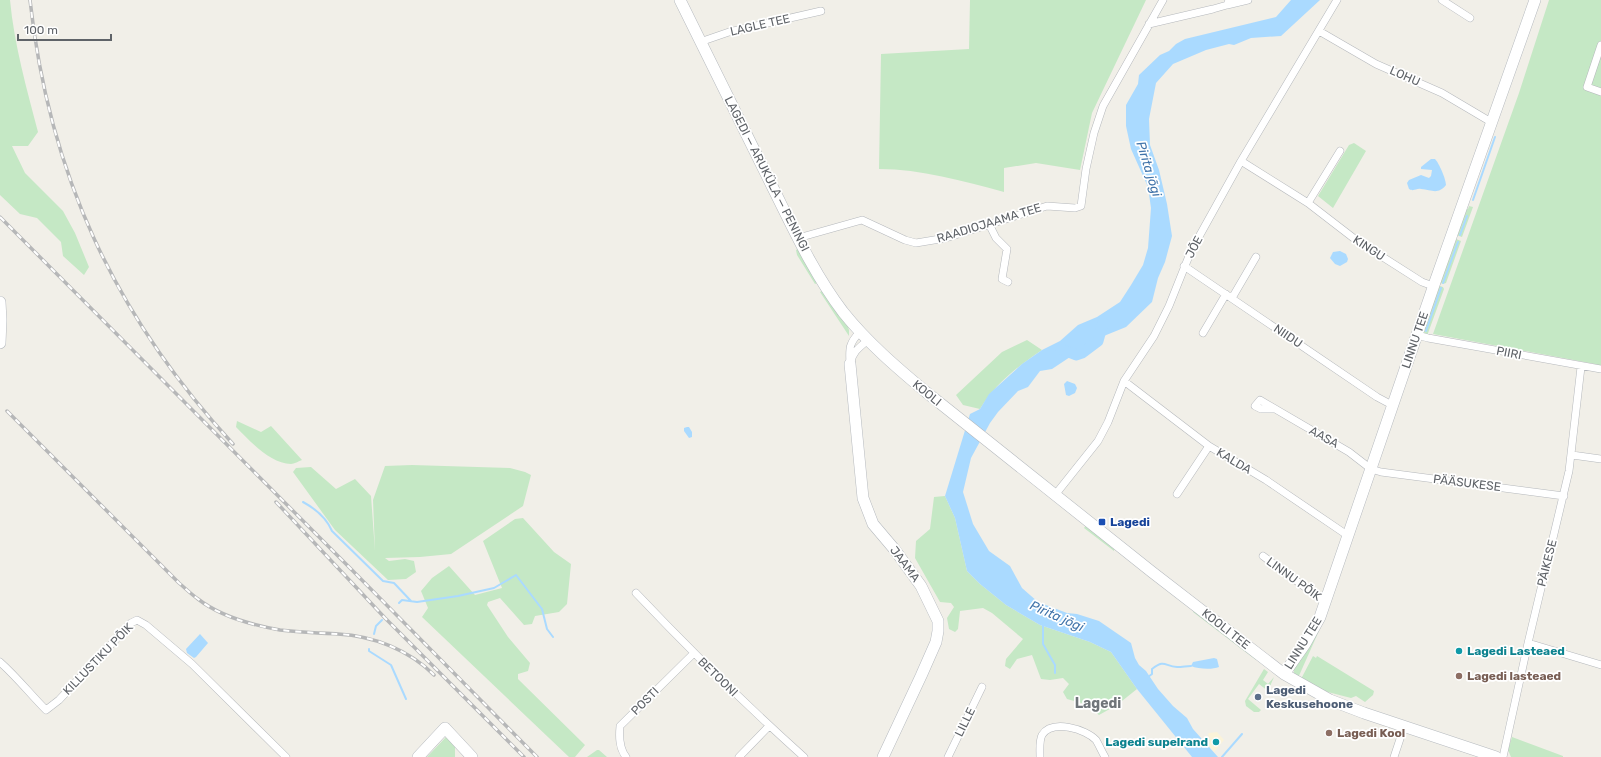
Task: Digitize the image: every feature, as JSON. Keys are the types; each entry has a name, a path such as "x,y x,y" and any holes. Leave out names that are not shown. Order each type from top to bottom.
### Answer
{"street":[{"name":"LAGEDI — ARUKÜLA — PENINGI","path":"680,0 798,238 843,312 868,340"},
{"name":"RAADIOJAAMA TEE","path":"798,238 862,220 904,240 916,243 946,238 1047,206 1075,208 1081,206 1086,169 1094,133 1103,106 1163,0"},
{"path":"1149,24 1213,9 1228,2 1248,0"},
{"name":"JÕE","path":"1055,495 1098,442 1108,422 1124,381 1154,336 1169,306 1191,251 1241,161 1337,0"},
{"path":"1442,0 1470,18"},
{"name":"LINNU TEE","path":"1284,674 1305,644 1320,617 1433,286 1534,0"},
{"name":"LAGLE TEE","path":"700,42 729,32 821,11"},
{"name":"LOHU","path":"1319,31 1376,64 1442,93 1491,122"},
{"path":"1601,44 1587,87 1601,92"},
{"path":"1308,204 1340,151"},
{"name":"KINGU","path":"1241,161 1308,204 1356,240 1422,282 1433,286"},
{"path":"989,224 996,238 1007,249 1002,279 1008,282"},
{"path":"1203,333 1256,257"},
{"name":"NIIDU","path":"1184,266 1377,397 1392,405"},
{"path":"0,302 0,342"},
{"name":"JAAMA","path":"860,332 851,341 849,352 863,498 868,515 873,524 895,550 921,586 938,621 936,642 882,757"},
{"name":"PIIRI","path":"1417,335 1601,369"},
{"path":"850,364 852,355 868,340"},
{"name":"KOOLI","path":"868,340 926,392 989,442"},
{"name":"PÄIKESE","path":"1503,757 1528,643 1564,496 1572,455 1581,366"},
{"name":"KALDA","path":"1124,381 1209,446 1266,480 1348,535"},
{"name":"AASA","path":"1274,409 1349,452 1371,469"},
{"name":"KOOLI TEE","path":"989,442 1284,674 1330,700 1404,727 1496,757"},
{"path":"1177,494 1209,446"},
{"path":"1572,455 1601,459"},
{"name":"PÄÄSUKESE","path":"1371,469 1381,472 1564,496"},
{"name":"LINNU PÕIK","path":"1262,556 1325,602"},
{"name":"BETOONI","path":"636,593 694,653 769,726 804,757"},
{"name":"KILLUSTIKU PÕIK","path":"0,662 14,674 23,687 46,710 59,700 130,623 136,620 146,625 192,664 286,757"},
{"path":"1528,643 1601,665"},
{"name":"POSTI","path":"626,757 622,751 619,736 620,726 694,653"},
{"name":"LILLE","path":"948,757 982,687"},
{"path":"739,757 769,726"},
{"path":"1040,757 1040,743 1044,733 1047,730 1056,727 1067,727 1076,728 1085,732 1096,740 1105,757"},
{"path":"1394,757 1404,727"},
{"path":"418,757 445,728 472,757"}],"green space":[{"path":"0,0 10,0 25,83 38,132 28,146 12,146 25,173 63,211 75,233 89,267 84,275 63,256 61,242 37,218 20,214 0,195"},
{"path":"970,0 1146,0 1092,113 1080,170 1036,163 1004,168 1004,192 926,173 879,169 881,54 969,49"},
{"path":"1549,0 1601,0 1601,373 1594,371 1595,364 1433,334 1519,93"},
{"path":"1354,143 1366,151 1333,208 1318,196 1349,145"},
{"path":"1469,206 1473,207 1462,237 1456,235 1466,209 1468,209"},
{"path":"1456,239 1461,241 1446,283 1443,284 1438,282 1454,240"},
{"path":"799,248 817,283 815,284 797,255 796,250"},
{"path":"1437,285 1443,287 1444,289 1427,336 1422,330"},
{"path":"822,291 847,324 849,336 820,292"},
{"path":"1027,340 1042,350 1024,362 1008,376 993,391 980,409 963,405 956,395 1002,352"},
{"path":"237,421 261,432 271,426 302,460 291,464 283,463 268,456 236,427"},
{"path":"412,465 510,468 531,475 523,506 451,554 385,558 389,561 405,559 414,561 416,572 406,579 388,580 335,530 293,472 296,468 311,467 336,489 355,479 371,496 375,551 373,500 385,466"},
{"path":"945,496 955,518 967,571 980,584 1006,605 1040,625 1090,642 1111,652 1137,689 1117,705 1099,715 1085,704 1067,699 1063,692 1069,684 1063,678 1050,680 1041,679 1032,655 1017,659 1010,669 1005,666 1006,659 1023,639 992,613 983,608 960,611 958,629 955,632 949,629 947,618 954,607 951,603 940,602 915,558 916,541 930,529 934,497"},
{"path":"523,518 554,552 571,564 567,604 559,612 535,616 532,624 524,625 500,598 488,602 487,605 508,637 530,663 528,671 518,674 518,679 585,745 575,757 569,757 422,617 428,608 421,591 432,578 449,566 475,595 502,588 483,541 515,519"},
{"path":"1086,525 1114,549 1114,551 1084,528"},
{"path":"1194,611 1256,659 1256,660 1193,612"},
{"path":"1322,624 1298,678 1294,674 1294,669"},
{"path":"1313,656 1316,658 1317,656 1374,691 1373,695 1365,702 1356,696 1351,698 1320,690 1301,679"},
{"path":"1264,669 1268,672 1263,680 1268,684 1274,677 1268,691 1259,684 1248,699 1261,710 1259,712 1254,712 1246,706 1245,701"},
{"path":"446,737 455,745 455,757 427,757"},
{"path":"1512,737 1563,757 1511,757 1508,750"},
{"path":"597,750 607,757 587,757"}],"sand":[{"name":"Lagedi supelrand","path":"1217,732 1224,740 1214,752 1207,744 1210,741 1208,734"}],"water":[{"path":"1291,0 1320,0 1281,36 1251,38 1234,45 1229,44 1206,50 1173,64 1156,83 1149,119 1150,145 1159,170 1167,204 1172,236 1165,262 1158,278 1152,302 1126,327 1089,342 1052,369 1040,371 1028,387 1018,391 998,412 990,423 971,458 963,492 973,524 989,551 1010,566 1022,588 1038,602 1067,613 1077,614 1099,621 1131,643 1135,658 1139,665 1146,671 1158,689 1173,706 1187,718 1193,729 1218,757 1192,757 1137,689 1111,652 1090,642 1040,625 1006,605 980,584 967,571 955,518 945,496 970,414 980,409 989,394 1022,364 1042,350 1060,341 1078,325 1097,317 1120,302 1143,265 1148,248 1151,208 1148,187 1131,149 1126,126 1126,105 1138,84 1139,75 1160,55 1169,51 1176,44 1185,39 1276,17"},
{"path":"1431,159 1435,159 1438,164 1444,175 1446,185 1437,191 1409,189 1407,183 1409,180 1421,175 1429,178 1431,176 1432,170 1421,169 1421,167"},
{"path":"1340,251 1346,254 1348,259 1347,262 1340,266 1335,264 1330,258 1333,252"},
{"path":"1067,381 1075,384 1077,388 1075,393 1069,396 1066,395 1064,384"},
{"path":"689,427 692,432 692,437 689,438 684,431 684,428"},
{"path":"200,634 208,643 194,658 187,653 186,649"},
{"path":"1214,658 1217,659 1219,667 1205,669 1191,666 1193,662"}],"waterway":[{"path":"1473,200 1495,137"},
{"path":"1460,235 1467,216"},
{"path":"1443,283 1458,242"},
{"path":"1426,331 1441,288"},
{"name":"Pirita jõgi","path":"1061,349 1076,355 1082,353 1098,341 1103,323"},
{"path":"303,502 320,514 332,531 383,581 394,583 411,601"},
{"path":"399,603 402,600 417,602 458,596 494,588 516,575 542,609 547,629 553,637"},
{"path":"374,634 376,626 382,620"},
{"path":"1043,624 1043,644 1055,665 1055,673"},
{"path":"369,649 369,651 391,665 406,699"},
{"path":"1148,677 1152,674 1152,669 1160,664 1177,667 1191,666"},
{"path":"1222,757 1242,734"}],"railway":[{"path":"30,0 39,64 53,125 71,183 94,239 122,293 154,345 191,395 233,444"},
{"path":"0,217 537,757"},
{"path":"7,411 179,583 207,605 217,611 237,619 269,628 287,631 351,635 378,641 414,658 434,675"},
{"path":"276,502 385,618 524,757"}],"place":[{"name":"Lagedi","path":"1102,522"},
{"name":"Lagedi Lasteaed","path":"1459,651"},
{"name":"Lagedi lasteaed","path":"1459,676"},
{"name":"Lagedi Keskusehoone","path":"1258,697"},
{"name":"Lagedi Kool","path":"1329,733"},
{"name":"Lagedi supelrand","path":"1216,742"}],"district":[{"name":"Lagedi","path":"1098,703"}]}
